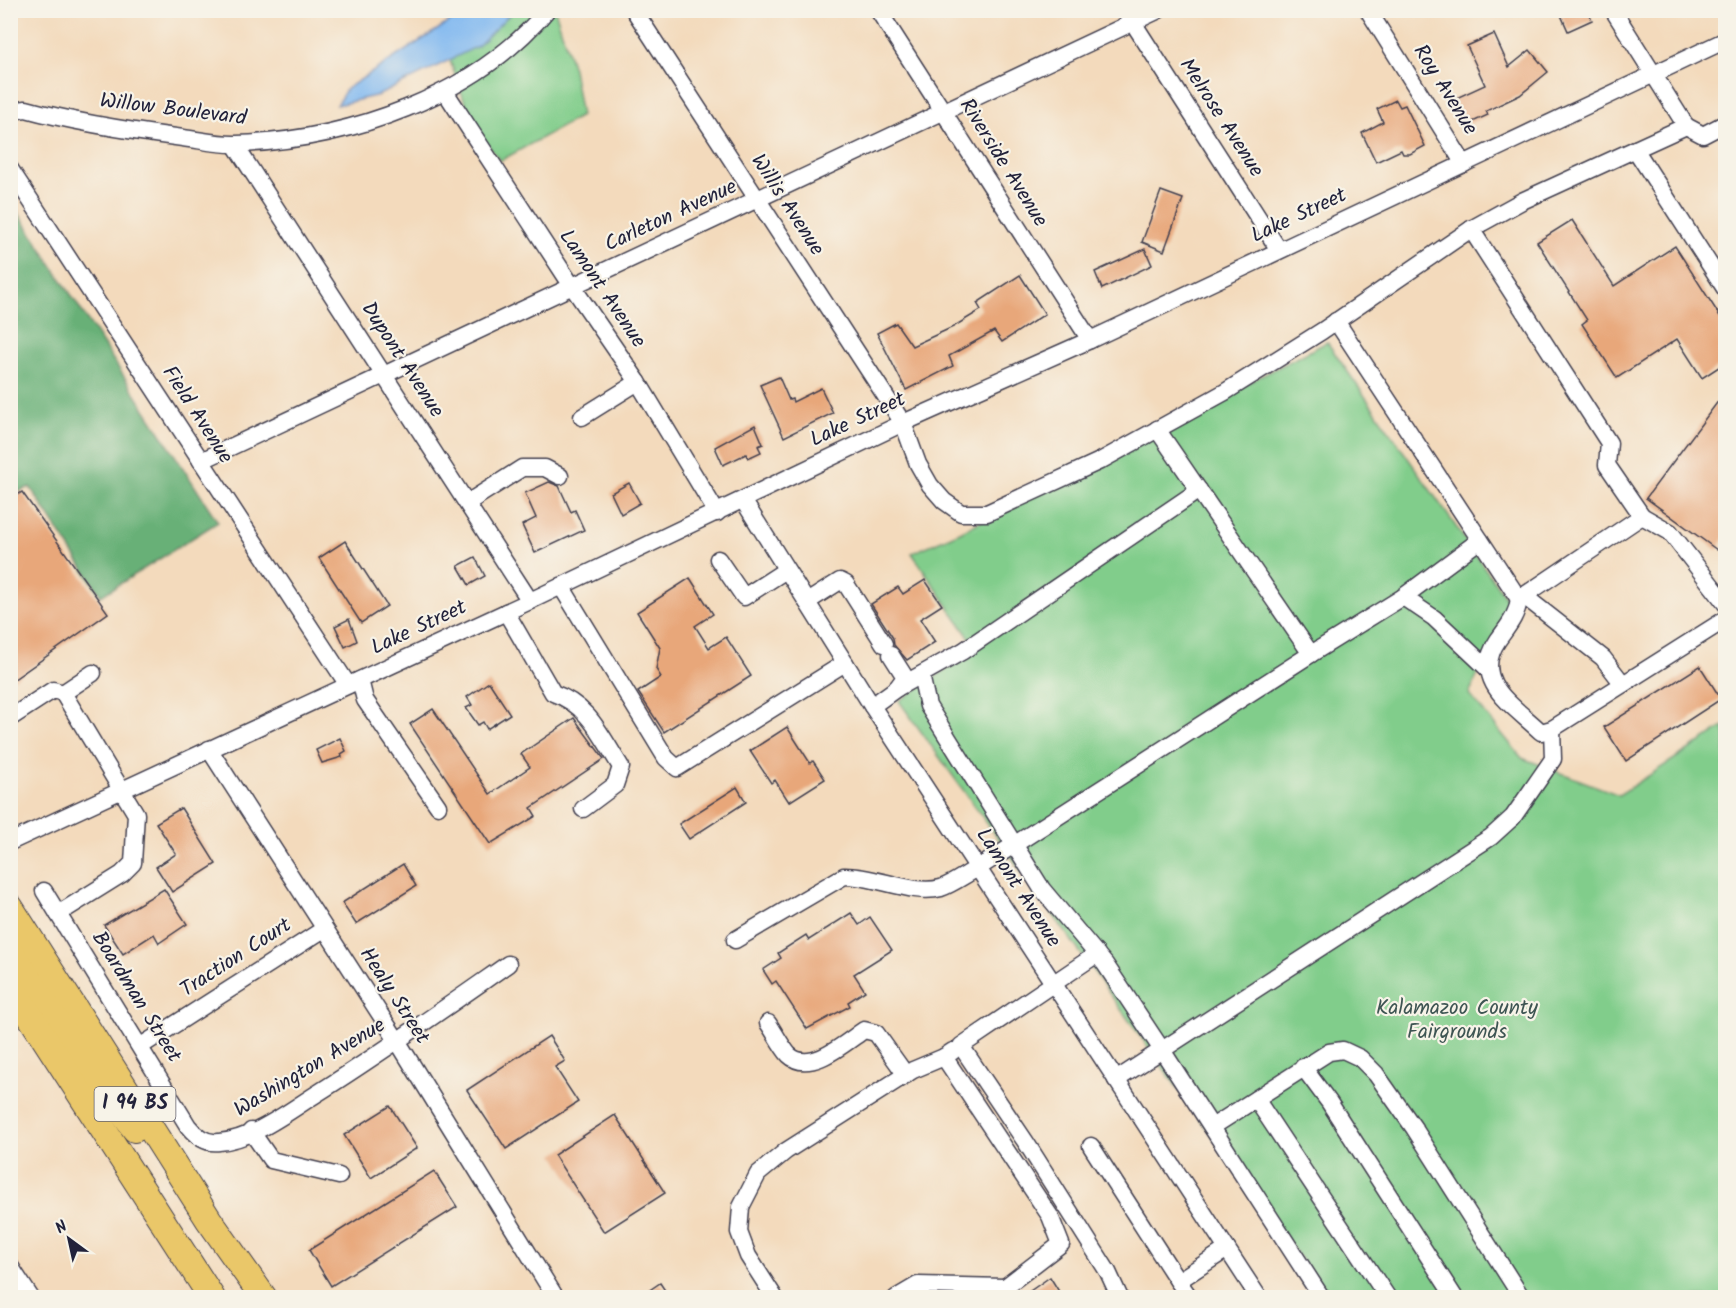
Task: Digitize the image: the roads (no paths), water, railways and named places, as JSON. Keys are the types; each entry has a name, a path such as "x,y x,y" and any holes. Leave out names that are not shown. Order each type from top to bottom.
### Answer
{"highway":[{"name":"I 94 BS","path":"10,908 209,1220 264,1298"},
{"path":"10,951 109,1098 153,1151 173,1163"},
{"name":"I 94 BS","path":"10,985 212,1298"}],"street":[{"name":"Willow Boulevard","path":"10,111 26,109 128,130 235,145 287,140 367,121 446,93 513,46 547,10"},
{"name":"Willis Avenue","path":"634,10 903,423 918,464 930,484 944,501 961,513 987,513 1100,461 1225,392 1336,321 1471,229 1522,201 1686,126"},
{"name":"Riverside Avenue","path":"878,10 1090,340"},
{"name":"Carleton Avenue","path":"201,461 758,201 944,111 1129,16 1159,10"},
{"name":"Roy Avenue","path":"1368,10 1464,164"},
{"path":"1613,10 1686,126 1703,135 1725,123"},
{"name":"Melrose Avenue","path":"1129,16 1279,250"},
{"name":"Lake Street","path":"10,842 530,602 903,423 1090,340 1725,40"},
{"name":"Lamont Avenue","path":"446,93 572,286 638,382 717,513"},
{"name":"Dupont Avenue","path":"235,145 385,374 530,602"},
{"path":"1635,149 1725,290"},
{"name":"Field Avenue","path":"10,169 201,461 438,806"},
{"path":"1471,229 1610,443 1606,465 1642,516 1670,532 1725,604"},
{"path":"1336,321 1480,540 1521,598 1603,658 1623,684"},
{"path":"582,417 638,382"},
{"path":"1157,429 1311,654"},
{"path":"467,503 522,468 545,468 560,476"},
{"path":"872,706 897,688 963,651 1199,490"},
{"name":"Lamont Avenue","path":"743,500 872,706 1259,1298"},
{"path":"1642,516 1521,598 1517,613 1489,653 1487,668 1492,685 1540,732 1552,729 1725,619"},
{"path":"735,940 844,876 858,876 928,890 941,888 978,868 1403,597 1480,540"},
{"path":"718,559 744,597 786,570"},
{"path":"807,602 840,582 846,584 905,677 897,688"},
{"path":"561,586 666,758 677,768 845,663"},
{"path":"1403,597 1440,624 1487,668"},
{"path":"506,612 553,693 572,700 582,708 621,766 615,785 583,809"},
{"path":"63,693 93,673"},
{"path":"921,675 928,706 1042,889 1097,954 1162,1050 1322,1298"},
{"path":"10,718 53,690 63,693 136,814 133,862 122,874 58,914"},
{"path":"1116,1080 1491,837 1512,817 1553,759 1552,729"},
{"name":"Healy Street","path":"209,749 398,1042 556,1298"},
{"name":"Boardman Street","path":"44,891 195,1134 209,1141 219,1142"},
{"name":"Traction Court","path":"141,1046 324,928"},
{"path":"775,1298 748,1256 739,1232 741,1207 750,1185 764,1167 906,1075 944,1057 1097,954"},
{"name":"Washington Avenue","path":"219,1142 251,1131 285,1113 398,1042 508,964"},
{"path":"768,1023 790,1056 810,1062 864,1030 876,1033 906,1075"},
{"path":"961,1046 1065,1203 1108,1272 1119,1298"},
{"path":"1212,1127 1329,1052 1343,1050 1360,1058 1376,1074 1414,1128 1522,1298"},
{"path":"896,1298 918,1285 1000,1292 1061,1244 1050,1216 944,1057"},
{"path":"1303,1067 1455,1298"},
{"path":"1256,1099 1388,1298"},
{"path":"251,1131 271,1160 339,1176"},
{"path":"1091,1146 1190,1298"},
{"path":"1178,1281 1227,1249"},
{"path":"10,1266 31,1298"}],"water":[{"path":"466,11 513,11 478,46 379,95 337,105 346,89"}],"park label":[{"name":"Kalamazoo County Fairgrounds","path":"1457,1020"}]}
